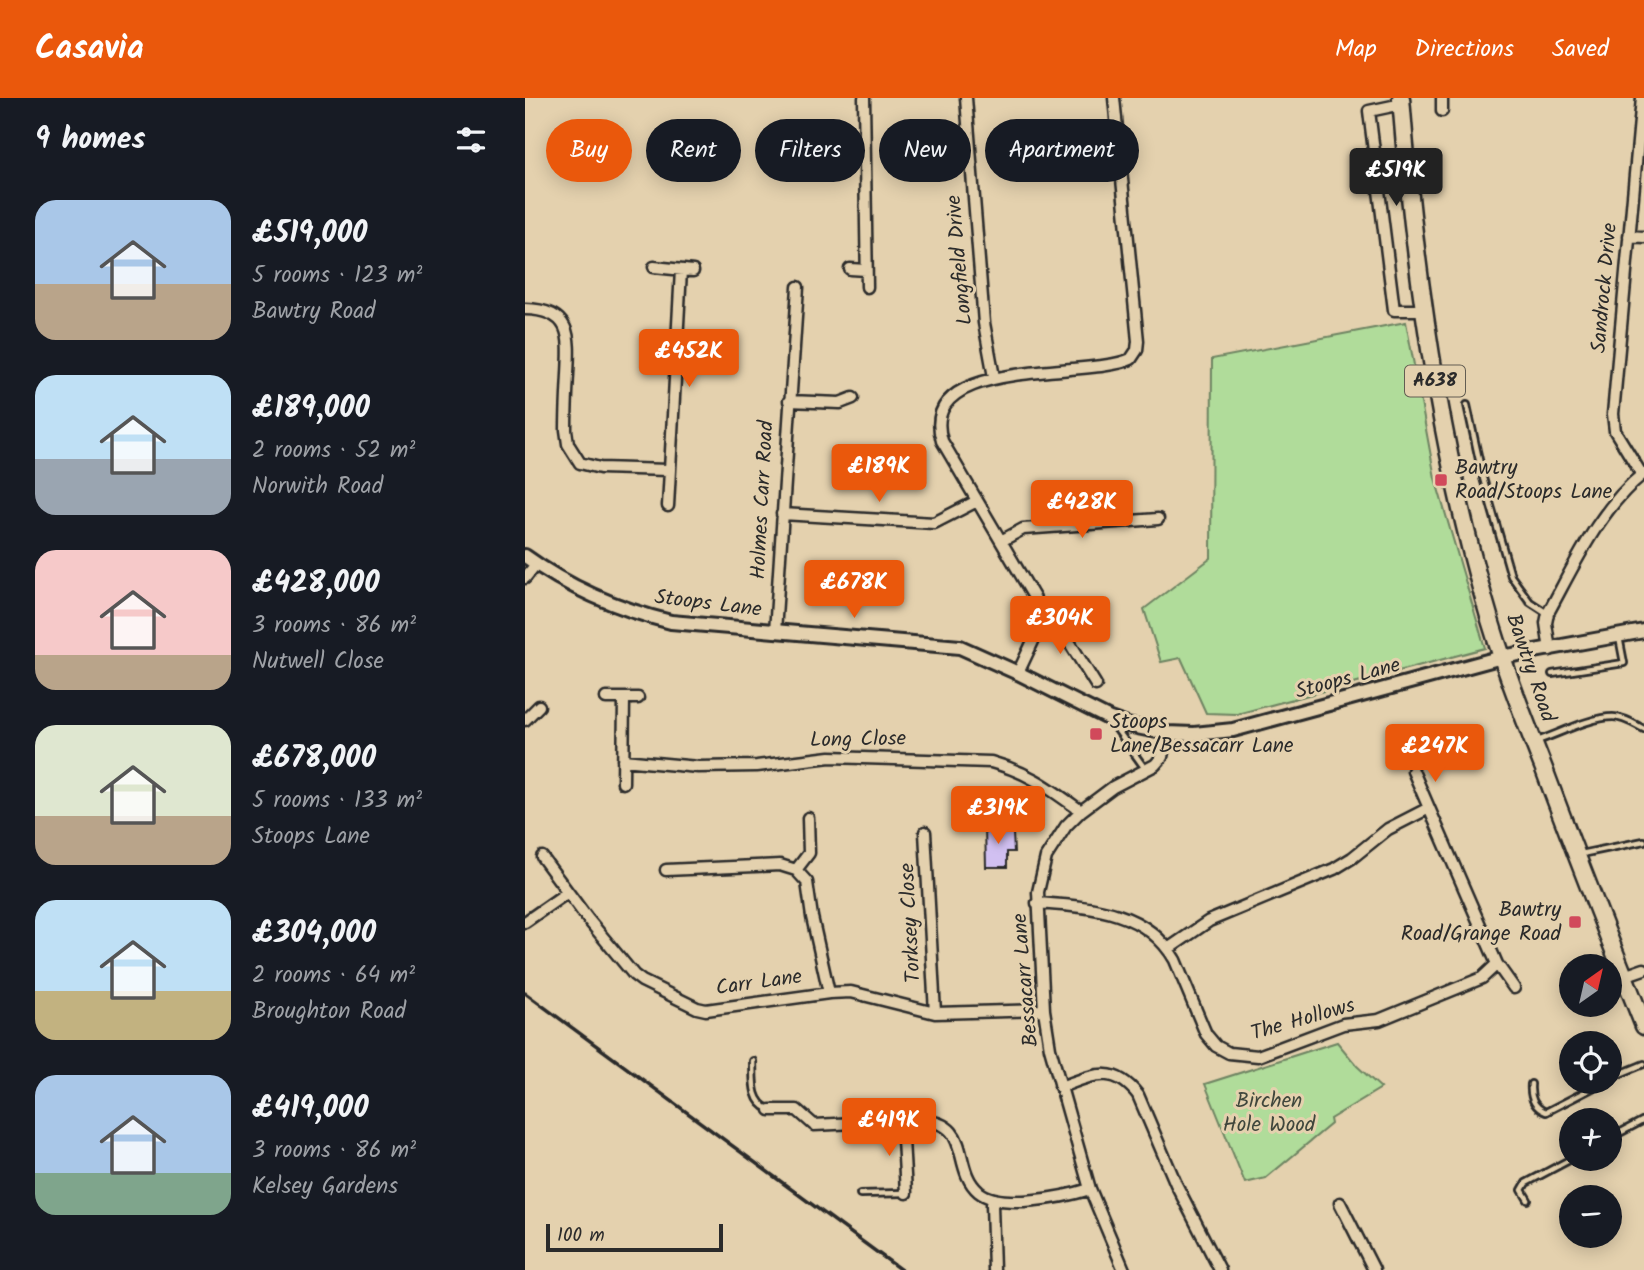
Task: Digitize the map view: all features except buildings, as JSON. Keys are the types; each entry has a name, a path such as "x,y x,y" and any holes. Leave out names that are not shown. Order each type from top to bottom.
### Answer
{"highway":[{"name":"Bawtry Road","path":"1401,101 1425,310 1453,477 1484,600 1533,742 1644,1026"}],"street":[{"path":"864,98 867,287"},
{"name":"Longfield Drive","path":"966,98 984,323 994,377"},
{"path":"1018,673 1034,639 1035,599 942,441 937,427 939,414 948,402 965,389 994,377 1112,366 1131,359 1137,350 1114,98"},
{"path":"1442,98 1442,111"},
{"name":"Sandrock Drive","path":"1643,98 1613,414 1615,431 1643,474"},
{"name":"Bawtry Road","path":"1401,101 1369,111 1394,310 1425,310"},
{"path":"1629,236 1644,237"},
{"path":"654,267 693,271"},
{"path":"850,269 866,270"},
{"path":"668,506 681,270"},
{"name":"Holmes Carr Road","path":"775,632 798,287"},
{"path":"525,309 542,309 560,319 570,338 566,430 568,443 580,463 600,468 669,470"},
{"path":"789,401 840,403 853,398"},
{"path":"1550,650 1546,623 1548,613 1585,545 1611,506 1643,474"},
{"path":"782,513 934,523 977,501"},
{"path":"1001,541 1023,529 1158,519"},
{"name":"Stoops Lane","path":"525,556 571,585 637,614 671,622 960,647 1110,719 1167,733 1194,734 1234,730 1502,657 1644,631"},
{"path":"525,578 536,564"},
{"path":"1035,611 1055,619 1096,685"},
{"path":"606,698 638,698"},
{"path":"623,783 624,698"},
{"path":"525,719 539,706"},
{"path":"1147,771 1162,757 1167,733"},
{"name":"Long Close","path":"623,760 698,767 757,766 830,757 991,762 1015,768 1037,779 1081,811"},
{"name":"Bessacarr Lane","path":"1124,1270 1090,1189 1050,1048 1044,1010 1037,903 1040,875 1046,857 1066,826 1081,811 1113,788 1147,771"},
{"path":"1413,771 1497,964 1514,988"},
{"path":"1168,949 1209,921 1334,869 1388,829 1429,808"},
{"path":"796,870 809,853 808,818"},
{"name":"Torksey Close","path":"925,832 935,1013"},
{"name":"Carr Lane","path":"542,858 634,975 697,1008 706,1010 829,993 864,994 935,1013 1044,1010"},
{"path":"666,870 780,865 796,870 807,882 811,917 829,993"},
{"path":"525,922 568,892"},
{"name":"The Hollows","path":"1037,903 1093,907 1135,922 1168,949 1206,1034 1229,1054 1258,1056 1343,1024 1379,1020 1482,978 1497,964"},
{"path":"1624,976 1644,969"},
{"path":"1060,1087 1095,1074 1120,1077 1130,1084 1138,1095 1176,1184 1220,1270"},
{"path":"770,1110 797,1110 814,1125 902,1121 931,1121 944,1125 959,1143 965,1172 972,1184 980,1192 995,1199 1018,1201 1090,1189"},
{"path":"902,1121 907,1193"},
{"path":"994,1270 992,1204 995,1199"},
{"path":"1340,1203 1374,1270"}],"lane":[{"path":"1467,405 1483,478 1511,576 1530,603 1548,613"},
{"path":"1552,674 1624,663 1619,636"},
{"path":"1533,742 1614,717 1644,729"},
{"path":"1110,719 1147,771"},
{"path":"1577,855 1644,841"},
{"path":"753,1061 756,1099 761,1106 770,1110"},
{"path":"1622,1073 1644,1064"},
{"path":"1531,1084 1530,1096 1535,1104 1549,1112 1582,1094"},
{"path":"1622,1132 1644,1120"},
{"path":"1528,1200 1522,1190 1526,1184 1559,1166"},
{"path":"860,1194 907,1193"}],"green space":[{"path":"1406,322 1435,478 1485,648 1237,714 1206,713 1181,658 1161,662 1144,609 1211,558 1212,359"},
{"name":"Birchen Hole Wood","path":"1337,1042 1357,1066 1381,1088 1330,1119 1331,1124 1266,1178 1245,1183 1205,1084"}],"railway":[{"path":"525,993 901,1270"}],"place":[{"name":"Bawtry Road/Stoops Lane","path":"1441,480"},
{"name":"Stoops Lane/Bessacarr Lane","path":"1096,734"},
{"name":"Bawtry Road/Grange Road","path":"1575,922"}]}
